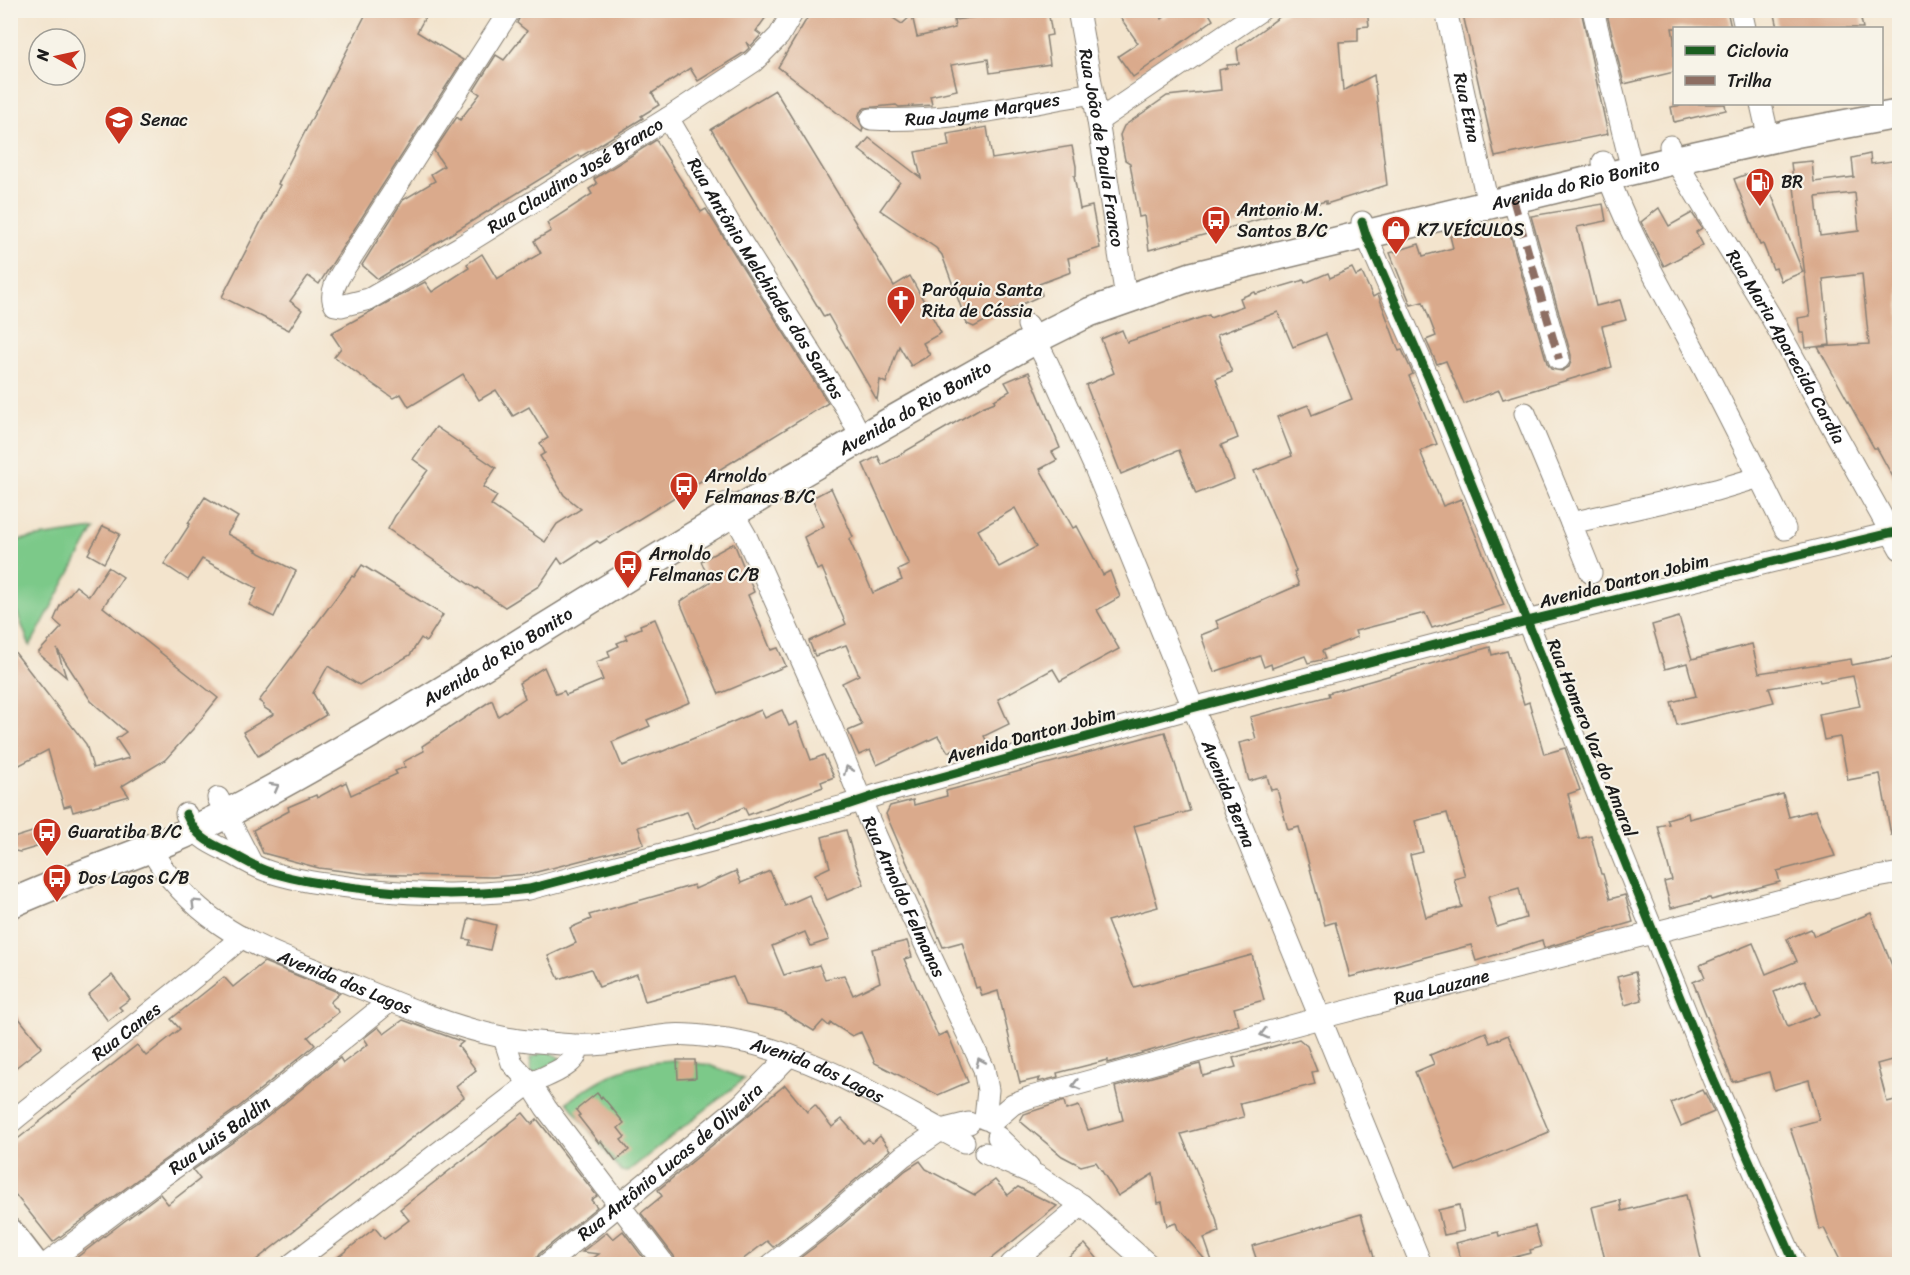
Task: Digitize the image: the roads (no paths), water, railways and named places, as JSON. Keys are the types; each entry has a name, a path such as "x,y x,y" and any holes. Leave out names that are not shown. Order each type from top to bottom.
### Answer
{"main road":[{"path":"1883,99 1899,97"},
{"name":"Avenida do Rio Bonito","path":"1032,332 1193,276 1364,229 1672,153 1765,122 1854,105"},
{"name":"Avenida do Rio Bonito","path":"1765,122 1899,114"},
{"name":"Avenida do Rio Bonito","path":"13,893 190,822 222,806 512,630 730,508 1032,332 1059,309 1194,262 1364,229"},
{"name":"Avenida do Rio Bonito","path":"13,893 150,847 190,822"},
{"path":"10,1233 34,1264"}],"street":[{"name":"Rua Claudino José Branco","path":"510,10 352,256 333,290 335,305 341,306 369,299 460,247 668,118 753,62 779,36 794,10"},
{"name":"Rua João de Paula Franco","path":"1078,10 1124,285"},
{"path":"1098,121 1261,10"},
{"name":"Rua Etna","path":"1446,10 1495,198 1559,359"},
{"path":"1593,10 1618,166 1644,255 1727,411 1785,529"},
{"path":"1741,10 1745,27"},
{"name":"Rua Jayme Marques","path":"871,119 892,120 947,116 1093,93"},
{"name":"Rua Antônio Melchiades dos Santos","path":"668,118 731,226 859,432"},
{"name":"Rua Maria Aparecida Cardia","path":"1672,153 1771,317 1896,538"},
{"name":"Rua Homero Vaz do Amaral","path":"1364,229 1429,380 1713,1080 1795,1264"},
{"name":"Avenida Berna","path":"1032,332 1095,468 1421,1264"},
{"path":"1525,413 1591,573"},
{"path":"1571,523 1716,490 1760,477"},
{"name":"Rua Arnoldo Felmanas","path":"730,508 746,536 831,726 908,908 984,1069 988,1090 982,1133"},
{"name":"Avenida Danton Jobim","path":"190,822 209,843 268,872 324,885 425,894 489,894 529,889 1192,708 1527,621 1896,538"},
{"path":"222,806 252,864"},
{"name":"Avenida dos Lagos","path":"150,847 168,873 203,910 242,937 390,1001 452,1024 504,1038 577,1045 602,1045 672,1034 729,1040 789,1056 838,1077 941,1130"},
{"name":"Rua Lauzane","path":"982,1133 1013,1104 1031,1097 1320,1018 1860,880 1899,873"},
{"name":"Rua Canes","path":"10,1123 197,977 242,937"},
{"name":"Rua Luis Baldin","path":"46,1264 160,1178 248,1116 390,1001"},
{"path":"504,1038 512,1063 530,1083 546,1108 664,1264"},
{"path":"292,1264 530,1083 572,1061 576,1056 577,1045"},
{"name":"Rua Antônio Lucas de Oliveira","path":"547,1264 741,1105 789,1056"},
{"path":"772,1264 826,1222 903,1156 941,1130 982,1133 1082,1206 1148,1264"},
{"path":"1011,1264 1082,1206"}],"place":[{"name":"Senac","path":"119,146"},
{"name":"BR","path":"1760,208"},
{"name":"Antonio M. Santos B/C","path":"1216,246"},
{"name":"K7 VEÍCULOS","path":"1396,256"},
{"name":"Paróquia Santa Rita de Cássia","path":"901,326"},
{"name":"Arnoldo Felmanas B/C","path":"684,512"},
{"name":"Arnoldo Felmanas C/B","path":"628,590"},
{"name":"Guaratiba B/C","path":"47,858"},
{"name":"Dos Lagos C/B","path":"57,904"}]}
